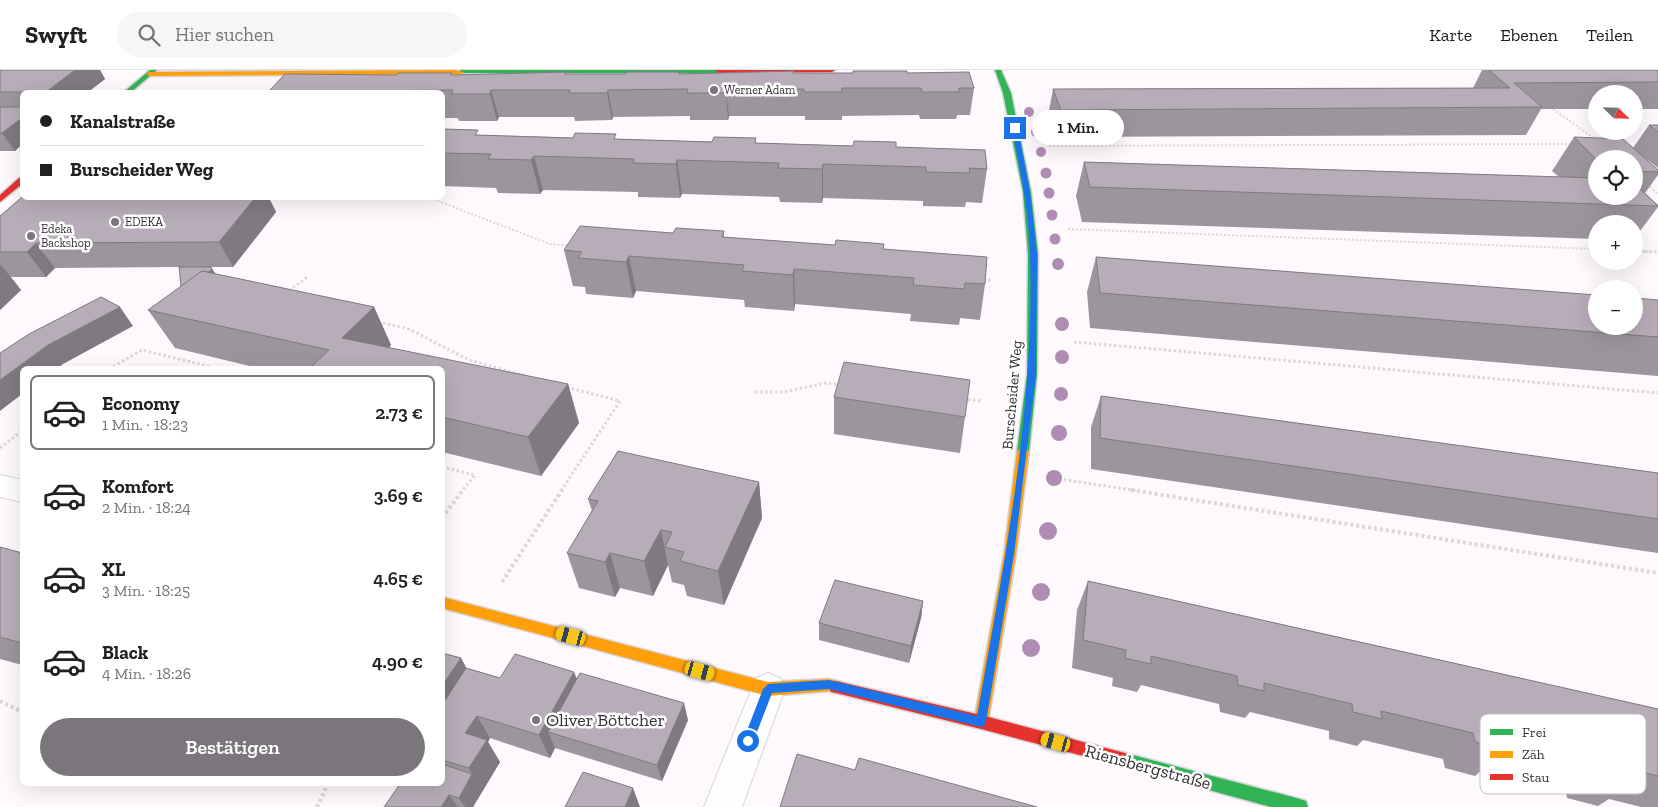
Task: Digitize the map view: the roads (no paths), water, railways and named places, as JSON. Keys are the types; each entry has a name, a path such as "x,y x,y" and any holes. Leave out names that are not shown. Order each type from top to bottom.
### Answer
{"street":[{"path":"130,90 152,72 832,70"},
{"name":"Burscheider Weg","path":"981,722 1010,554 1032,374 1033,254 1027,192 1007,93 998,70"},
{"path":"0,200 20,182"},
{"path":"0,486 20,491"},
{"name":"Riensbergstraße","path":"445,603 768,689 829,685 981,722 1300,807"},
{"path":"723,807 768,689"}],"place":[{"name":"Werner Adam","path":"714,90"},
{"name":"EDEKA","path":"115,222"},
{"name":"Edeka Backshop","path":"31,236"},
{"name":"Oliver Böttcher","path":"536,720"}]}
